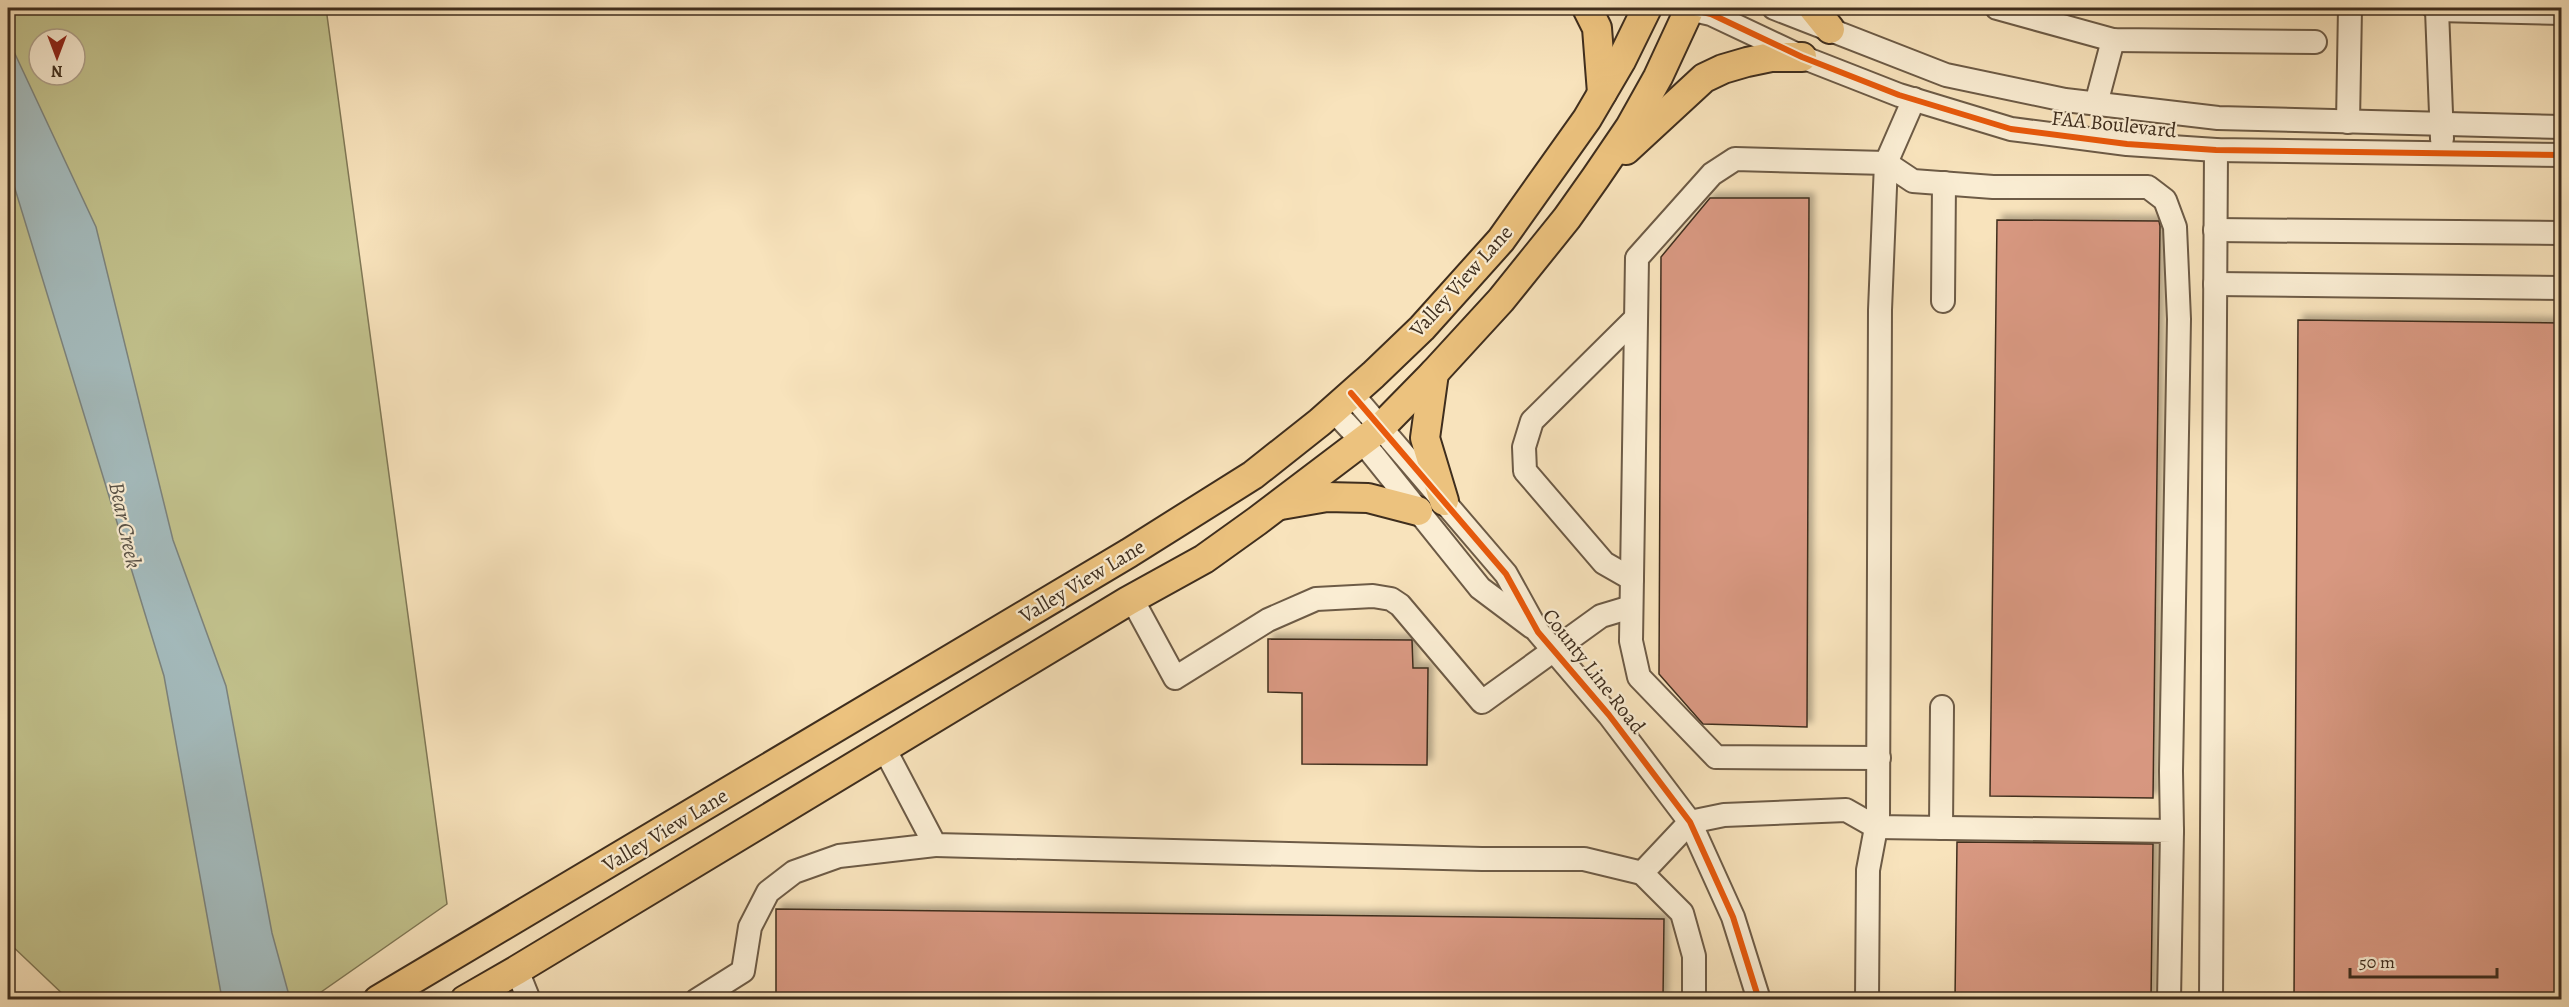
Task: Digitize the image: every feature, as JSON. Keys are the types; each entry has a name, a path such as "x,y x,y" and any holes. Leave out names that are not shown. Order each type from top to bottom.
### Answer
{"main road":[{"path":"1587,8 1597,28 1602,93"},
{"name":"Valley View Lane","path":"378,999 860,714 1197,512 1253,475 1342,402 1422,328 1501,240 1537,193 1602,93 1621,61 1647,8"},
{"name":"Valley View Lane","path":"465,999 517,970 1132,598 1204,559 1371,434 1434,373 1501,300 1567,218 1630,127 1658,77 1688,8"},
{"path":"1596,177 1704,78 1747,62 1771,57 1802,57"},
{"path":"1276,506 1327,497 1368,498 1431,506 1425,438 1434,373"},
{"path":"860,714 884,748"}],"street":[{"name":"FAA Boulevard","path":"1688,8 1711,14 1802,57 1914,99 2011,129 2127,144 2216,150 2562,155"},
{"name":"FAA Boulevard","path":"1774,8 1822,18 1946,75 2065,100 2218,118 2562,127"},
{"path":"1997,8 2113,40 2315,42"},
{"path":"2348,122 2350,8"},
{"path":"2442,153 2435,9 2562,13"},
{"path":"2096,104 2113,40"},
{"path":"1867,999 1868,870 1876,827 1879,758 1880,310 1886,163 1914,99"},
{"path":"2211,999 2216,150"},
{"path":"1879,758 1716,758 1640,677 1631,641 1637,258 1712,174 1735,159 1886,163 1912,181 1993,187 2148,187 2165,200 2175,227 2179,320 2169,999"},
{"path":"1943,301 1944,183"},
{"path":"2215,230 2562,232"},
{"path":"2215,284 2562,288"},
{"path":"1632,579 1604,563 1525,471 1524,447 1532,421 1636,318"},
{"name":"County Line Road","path":"1342,402 1431,506 1480,588 1538,632 1609,715 1690,822 1732,917 1759,999"},
{"path":"1132,598 1175,678 1268,620 1316,599 1373,596 1391,599 1400,605 1482,702 1600,616 1632,607"},
{"path":"1941,828 1942,707"},
{"path":"884,748 935,845"},
{"path":"1642,873 1690,822 1724,815 1846,810 1876,827 2172,831"},
{"path":"697,999 743,971 750,927 768,891 794,872 839,856 935,845 1482,859 1584,859 1642,873 1682,913 1694,956 1694,999"},
{"path":"517,970 529,999"}],"green space":[{"path":"8,8 326,8 447,904 311,999 68,999 8,942"}],"water":[{"name":"Bear Creek","path":"8,39 27,80 27,87 30,87 96,227 173,540 226,686 272,933 290,999 222,999 164,676 8,166"}],"building":[{"path":"1710,198 1809,198 1807,727 1703,724 1659,674 1661,257"},
{"path":"1997,220 2159,221 2153,798 1990,796"},
{"path":"2298,320 2562,323 2562,999 2294,999"},
{"path":"1268,639 1412,640 1413,668 1428,668 1427,765 1302,764 1302,693 1268,692"},
{"path":"1957,842 2153,844 2151,999 1955,999"},
{"path":"776,909 1664,919 1663,999 776,999"}],"cycle path":[{"path":"1685,8 1711,14 1802,57 1899,95 2011,129 2127,144 2216,150 2562,155"},
{"path":"1351,393 1506,574 1538,632 1609,715 1690,822 1733,917 1759,1000"}]}
